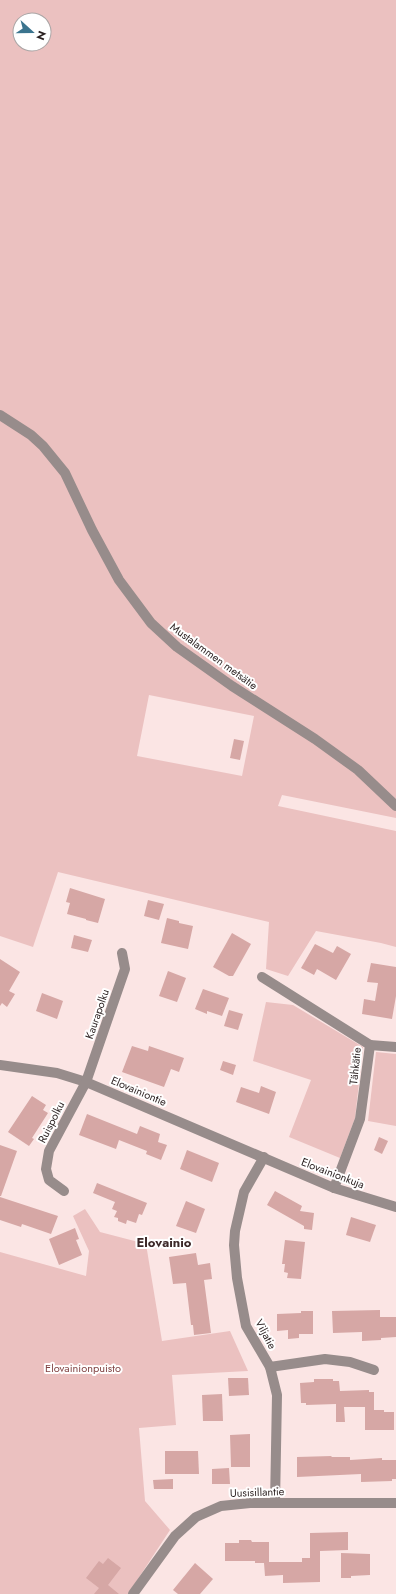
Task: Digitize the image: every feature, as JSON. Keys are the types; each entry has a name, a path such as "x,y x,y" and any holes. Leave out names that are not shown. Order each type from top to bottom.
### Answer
{"street":[{"name":"Mustalammen metsätie","path":"0,415 31,435 43,446 65,473 92,530 119,580 151,623 177,647 232,686 315,739 358,770 396,806"},
{"name":"Kaurapolku","path":"86,1082 125,969 122,953"},
{"name":"Tähkätie","path":"262,977 370,1045 360,1119 334,1188"},
{"path":"370,1045 396,1047"},
{"name":"Elovainiontie","path":"0,1065 57,1073 86,1082 264,1157"},
{"name":"Ruispolku","path":"64,1192 49,1180 46,1169 49,1151 86,1082"},
{"name":"Elovainionkuja","path":"264,1157 334,1188 396,1206"},
{"name":"Viljatie","path":"264,1157 244,1192 235,1231 234,1245 237,1278 246,1326 270,1367 277,1395 275,1503"},
{"path":"270,1367 325,1359 350,1362 374,1370"},
{"name":"Uusisillantie","path":"134,1594 175,1536 196,1517 220,1506 250,1503 396,1503"}],"green space":[{"path":"0,0 396,0 396,818 282,795 278,806 396,831 396,947 316,931 288,976 266,969 269,922 58,872 33,947 0,936","holes":["149,695 254,716 242,776 137,756"]},
{"path":"266,1002 293,1005 363,1047 355,1118 340,1158 289,1137 311,1080 253,1061"},
{"path":"376,1052 396,1054 396,1126 368,1121"},
{"name":"Elovainionpuisto","path":"85,1209 100,1232 146,1244 162,1341 230,1331 248,1371 172,1375 176,1425 139,1428 145,1501 170,1530 128,1594 0,1594 0,1252 86,1276 89,1251 73,1216"}],"building":[{"path":"234,739 244,741 240,760 230,758"},
{"path":"70,888 105,899 98,923 67,914 70,903 66,902"},
{"path":"148,900 164,904 159,920 144,916"},
{"path":"167,918 179,921 179,923 193,926 188,949 161,943"},
{"path":"232,933 251,944 233,976 229,976 213,967"},
{"path":"74,935 92,940 88,952 71,948"},
{"path":"315,944 333,953 337,946 351,954 336,980 317,969 314,975 301,968"},
{"path":"0,959 20,972 9,991 15,994 7,1007 2,1003 0,1006"},
{"path":"371,963 396,967 396,996 392,1019 362,1014 364,999 375,1001 378,983 367,982"},
{"path":"168,971 186,978 177,1002 159,996"},
{"path":"203,989 229,998 222,1016 207,1011 207,1014 195,1009"},
{"path":"42,993 63,1001 57,1019 36,1011"},
{"path":"229,1010 243,1014 238,1030 224,1026"},
{"path":"132,1046 148,1051 149,1046 184,1058 179,1072 171,1069 164,1087 122,1072"},
{"path":"223,1061 236,1065 233,1075 220,1070"},
{"path":"261,1086 276,1092 269,1114 236,1102 241,1087 259,1093"},
{"path":"32,1096 46,1105 43,1110 48,1113 32,1138 34,1139 29,1146 8,1132"},
{"path":"87,1114 137,1134 140,1126 160,1134 158,1142 167,1145 161,1160 146,1154 147,1151 119,1140 116,1149 79,1135"},
{"path":"379,1137 388,1141 382,1154 374,1150"},
{"path":"0,1145 17,1151 1,1196 0,1196"},
{"path":"187,1150 219,1163 212,1182 180,1169"},
{"path":"97,1183 147,1203 142,1215 139,1214 136,1223 127,1220 126,1224 118,1221 118,1218 114,1217 117,1211 112,1209 115,1202 93,1193"},
{"path":"275,1191 302,1206 300,1211 314,1213 312,1230 304,1229 304,1226 267,1205"},
{"path":"0,1197 58,1216 51,1234 22,1224 21,1227 0,1220"},
{"path":"186,1201 205,1209 196,1233 176,1226"},
{"path":"351,1217 376,1225 370,1242 346,1235"},
{"path":"75,1228 79,1239 76,1240 82,1255 59,1265 49,1239"},
{"path":"285,1240 305,1242 301,1279 287,1278 288,1273 284,1272 285,1264 282,1264"},
{"path":"196,1253 198,1265 210,1263 212,1279 204,1280 211,1333 194,1335 193,1325 191,1325 186,1283 173,1284 169,1257"},
{"path":"380,1310 380,1317 396,1317 396,1337 381,1338 381,1340 362,1341 362,1332 333,1333 332,1311"},
{"path":"301,1311 313,1311 313,1334 299,1334 299,1338 288,1339 288,1330 277,1331 277,1314 301,1313"},
{"path":"228,1378 248,1378 249,1395 229,1396"},
{"path":"314,1379 333,1379 333,1381 339,1381 340,1391 369,1390 369,1392 374,1392 374,1410 394,1412 394,1430 365,1430 365,1407 344,1407 345,1422 336,1422 336,1404 306,1405 306,1403 301,1403 300,1383 314,1382"},
{"path":"222,1394 223,1421 203,1421 202,1395"},
{"path":"250,1434 250,1467 231,1467 230,1435"},
{"path":"165,1451 198,1451 199,1474 165,1474"},
{"path":"332,1456 331,1457 350,1457 350,1460 382,1458 382,1460 396,1460 396,1479 392,1479 392,1481 361,1482 361,1474 297,1477 297,1457"},
{"path":"229,1468 230,1484 212,1484 212,1469"},
{"path":"173,1479 173,1489 154,1489 153,1480"},
{"path":"348,1532 348,1550 320,1551 320,1582 283,1583 283,1575 265,1576 264,1563 255,1563 255,1561 225,1561 225,1543 239,1543 239,1540 251,1540 252,1542 269,1542 269,1562 302,1562 302,1558 310,1558 310,1533"},
{"path":"341,1553 370,1554 370,1575 341,1578"},
{"path":"108,1558 121,1568 108,1585 119,1594 94,1594 99,1588 86,1578 99,1561 103,1564"},
{"path":"195,1563 213,1579 200,1594 178,1594 173,1590"}],"district":[{"name":"Elovainio","path":"164,1242"}]}
